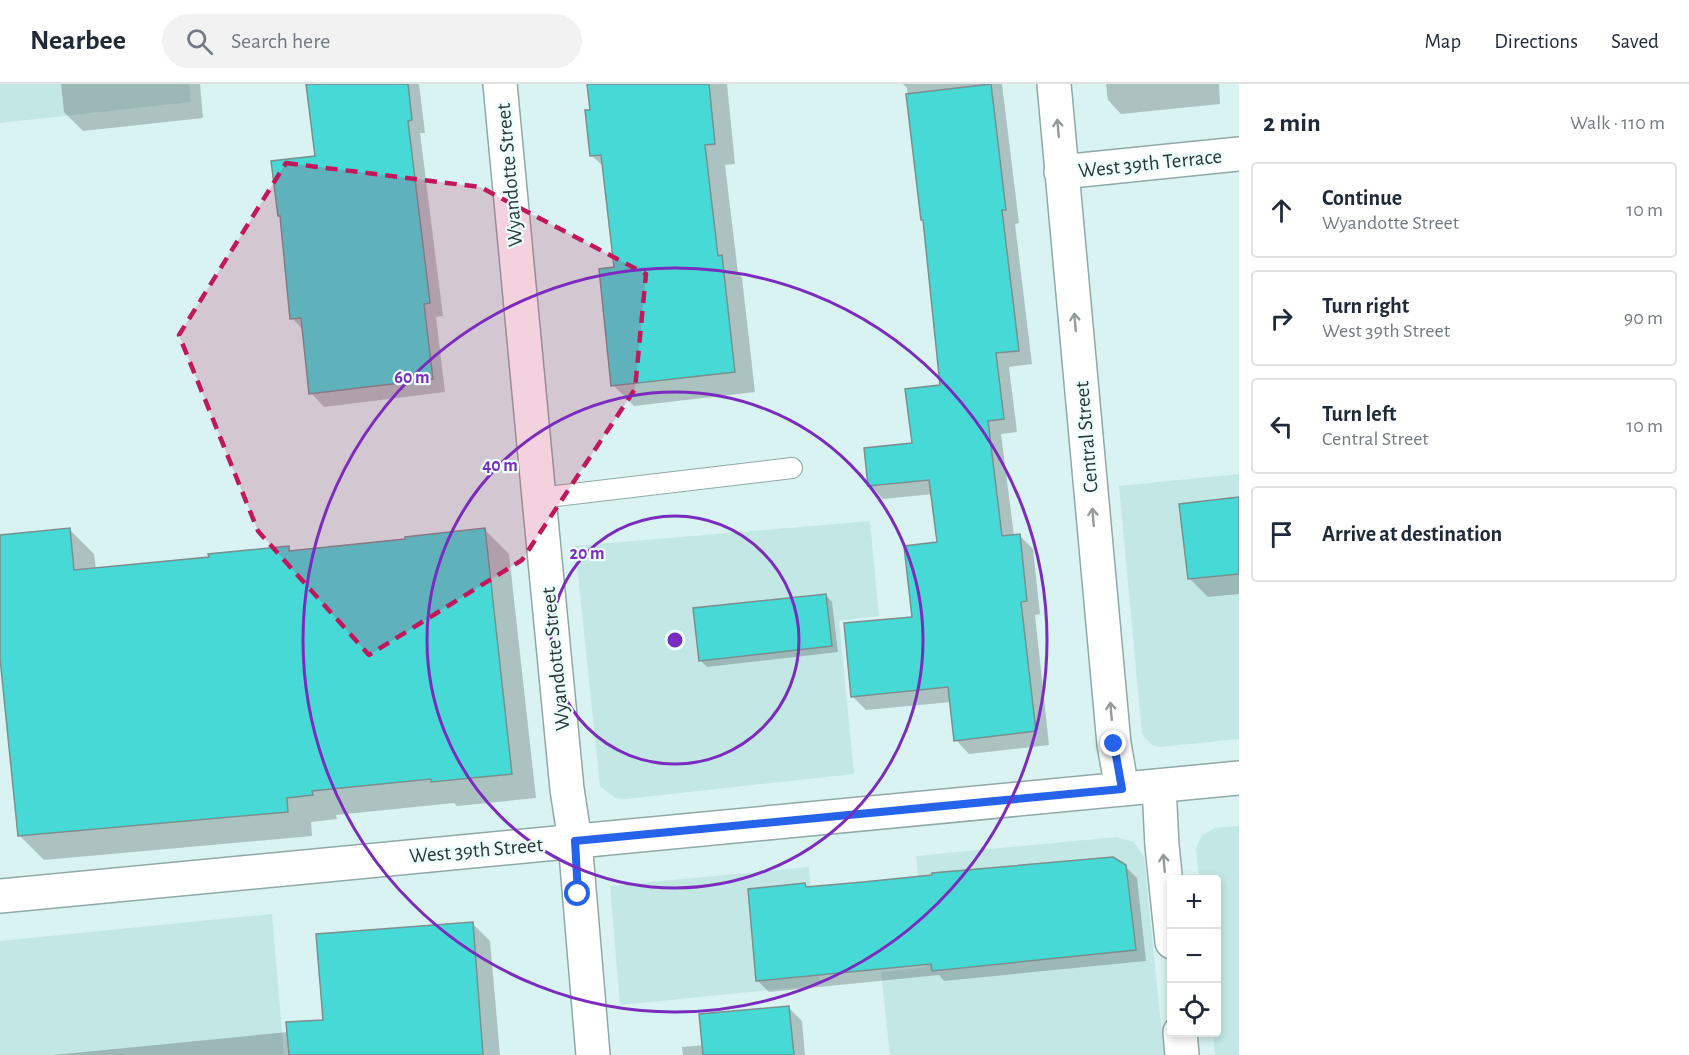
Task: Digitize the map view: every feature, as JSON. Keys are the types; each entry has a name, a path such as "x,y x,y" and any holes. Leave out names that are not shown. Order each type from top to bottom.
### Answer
{"street":[{"name":"Wyandotte Street","path":"500,84 538,498 567,789 575,841 593,1055"},
{"name":"Central Street","path":"1054,84 1113,732 1122,789"},
{"name":"West 39th Terrace","path":"1062,172 1239,154"},
{"name":"West 39th Street","path":"0,896 1239,778"},
{"path":"1159,786 1162,846 1171,929"},
{"path":"1180,1037 1182,1055"}],"lane":[{"path":"538,498 792,468"}],"highlighted area":[{"path":"286,163 480,187 646,274 635,389 522,560 369,655 258,531 179,335"}],"shaded area":[{"path":"0,84 189,84 191,102 0,123"},
{"path":"1239,474 1239,739 1159,747 1152,745 1142,734 1119,486"},
{"path":"870,521 879,616 839,621 854,774 626,799 615,798 600,786 575,546"},
{"path":"1239,826 1239,1055 1215,1055 1213,1037 1221,1037 1221,875 1199,875 1196,848 1202,835 1215,828"},
{"path":"1117,837 1134,842 1144,857 1164,1055 890,1055 881,972 927,967 916,856"},
{"path":"809,867 820,985 620,1005 610,886"},
{"path":"272,914 284,1055 0,1055 0,941"}],"building":[{"path":"306,84 408,84 412,120 408,121 430,303 424,304 433,379 309,394 301,318 290,319 280,216 278,216 271,161 315,156"},
{"path":"587,84 709,84 715,144 705,145 718,256 722,255 735,372 611,386 599,269 614,267 601,155 590,156 585,110 590,110"},
{"path":"991,84 1006,210 1002,210 1019,351 996,353 1004,419 988,421 1002,536 1020,534 1027,601 1021,602 1036,731 954,741 948,687 851,697 844,623 912,617 904,546 937,542 929,480 868,486 864,448 912,443 905,389 940,385 923,220 921,220 906,94"},
{"path":"1239,497 1239,574 1188,579 1179,504"},
{"path":"70,528 74,570 209,557 208,554 289,546 289,551 485,528 512,774 431,782 431,779 312,791 313,795 287,798 288,812 18,836 0,658 0,535"},
{"path":"826,594 832,646 699,661 693,608"},
{"path":"1113,857 1126,865 1136,950 932,971 931,964 756,981 748,889 805,883 806,887"},
{"path":"473,922 483,1055 289,1055 286,1022 323,1020 316,934"},
{"path":"789,1006 794,1055 703,1055 699,1014"}],"route":[{"path":"578,894 575,841 1122,789 1114,744"}]}
